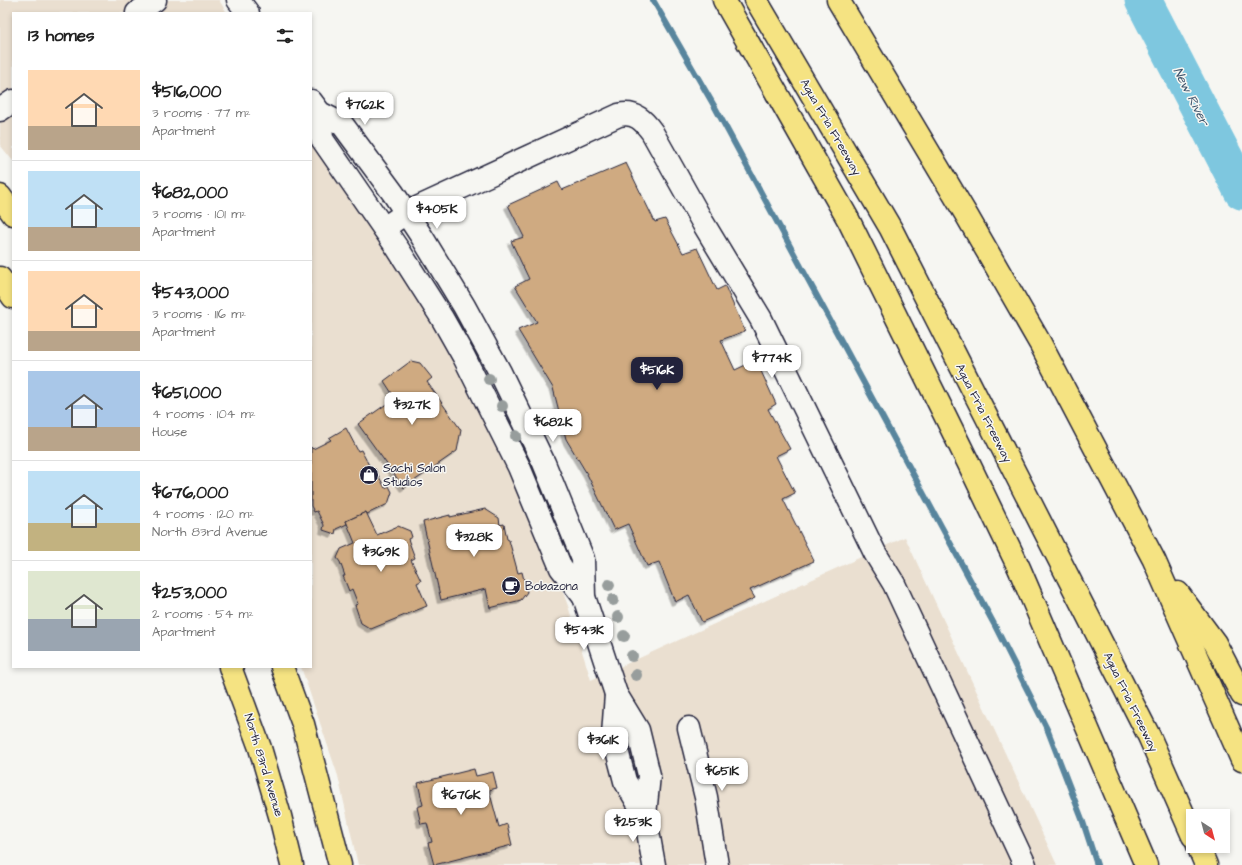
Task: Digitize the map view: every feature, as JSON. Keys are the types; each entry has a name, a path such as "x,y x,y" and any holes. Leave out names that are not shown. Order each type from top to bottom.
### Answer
{"main road":[{"path":"724,0 848,219 964,455 1019,568 1146,865"},
{"name":"Agua Fria Freeway","path":"756,0 891,229 1149,736 1186,820"},
{"path":"838,0 971,222 1040,343 1154,560 1242,760"},
{"path":"0,196 12,213"},
{"path":"0,278 12,296"},
{"path":"1154,560 1215,643 1242,695"},
{"name":"North 83rd Avenue","path":"230,668 260,748 280,816 292,865"},
{"path":"282,668 303,724 340,865"},
{"path":"1201,853 1206,865"}],"street":[{"path":"138,12 154,0"},
{"path":"238,0 247,12"},
{"path":"0,110 12,102"},
{"path":"315,108 342,124 406,213 464,306 500,372 530,432 583,559 584,597 616,694 638,730 649,776 645,815 654,865"},
{"path":"315,108 322,139 384,228 442,318 464,357 519,466 561,568 584,597"},
{"path":"384,228 406,213 619,115 626,113 637,116 645,123 652,132 703,223 761,319 875,553 894,584 1025,865"},
{"path":"689,728 706,797 717,865"}],"shaded area":[{"path":"0,0 219,0 226,12 12,12 12,160 0,145"},
{"path":"312,132 422,293 543,537 568,606 591,680 905,537 1057,865 358,865 338,776 301,668 312,668"}],"building":[{"path":"626,163 655,222 665,219 683,253 697,248 717,290 725,286 745,331 721,340 735,370 756,360 776,404 768,409 790,449 776,456 795,493 783,499 814,561 750,590 755,598 702,622 689,595 675,602 659,562 647,566 628,524 614,530 587,474 566,439 553,388 518,330 537,322 515,286 529,279 511,241 524,237 508,205 558,182 562,190"},
{"path":"411,361 420,363 432,378 427,382 461,430 457,451 404,488 358,424 395,398 384,381"},
{"path":"346,428 358,451 361,450 372,471 375,469 385,488 389,486 392,492 388,504 367,514 366,512 346,521 347,524 336,529 335,534 323,530 324,525 317,511 314,512 312,508 312,448 313,449 331,440 329,438"},
{"path":"485,509 499,518 500,525 504,524 507,539 509,540 518,573 522,572 527,592 521,600 490,608 486,589 441,600 423,522 450,515 450,517"},
{"path":"366,512 377,535 398,526 410,531 412,537 408,539 415,558 411,560 421,581 417,583 427,606 371,629 361,623 355,605 358,604 352,589 349,591 343,576 345,576 340,562 337,558 341,549 355,543 346,521"},
{"path":"474,769 476,776 493,772 497,788 489,790 499,827 507,824 512,845 434,865 428,843 432,842 427,823 421,824 417,807 423,805 418,783"}],"waterway":[{"path":"653,0 716,109 994,624 1048,731 1082,819 1097,865"},
{"name":"New River","path":"1143,0 1242,191"}],"place":[{"name":"Sachi Salon Studios","path":"369,475"},
{"name":"Bobazona","path":"511,586"}]}
